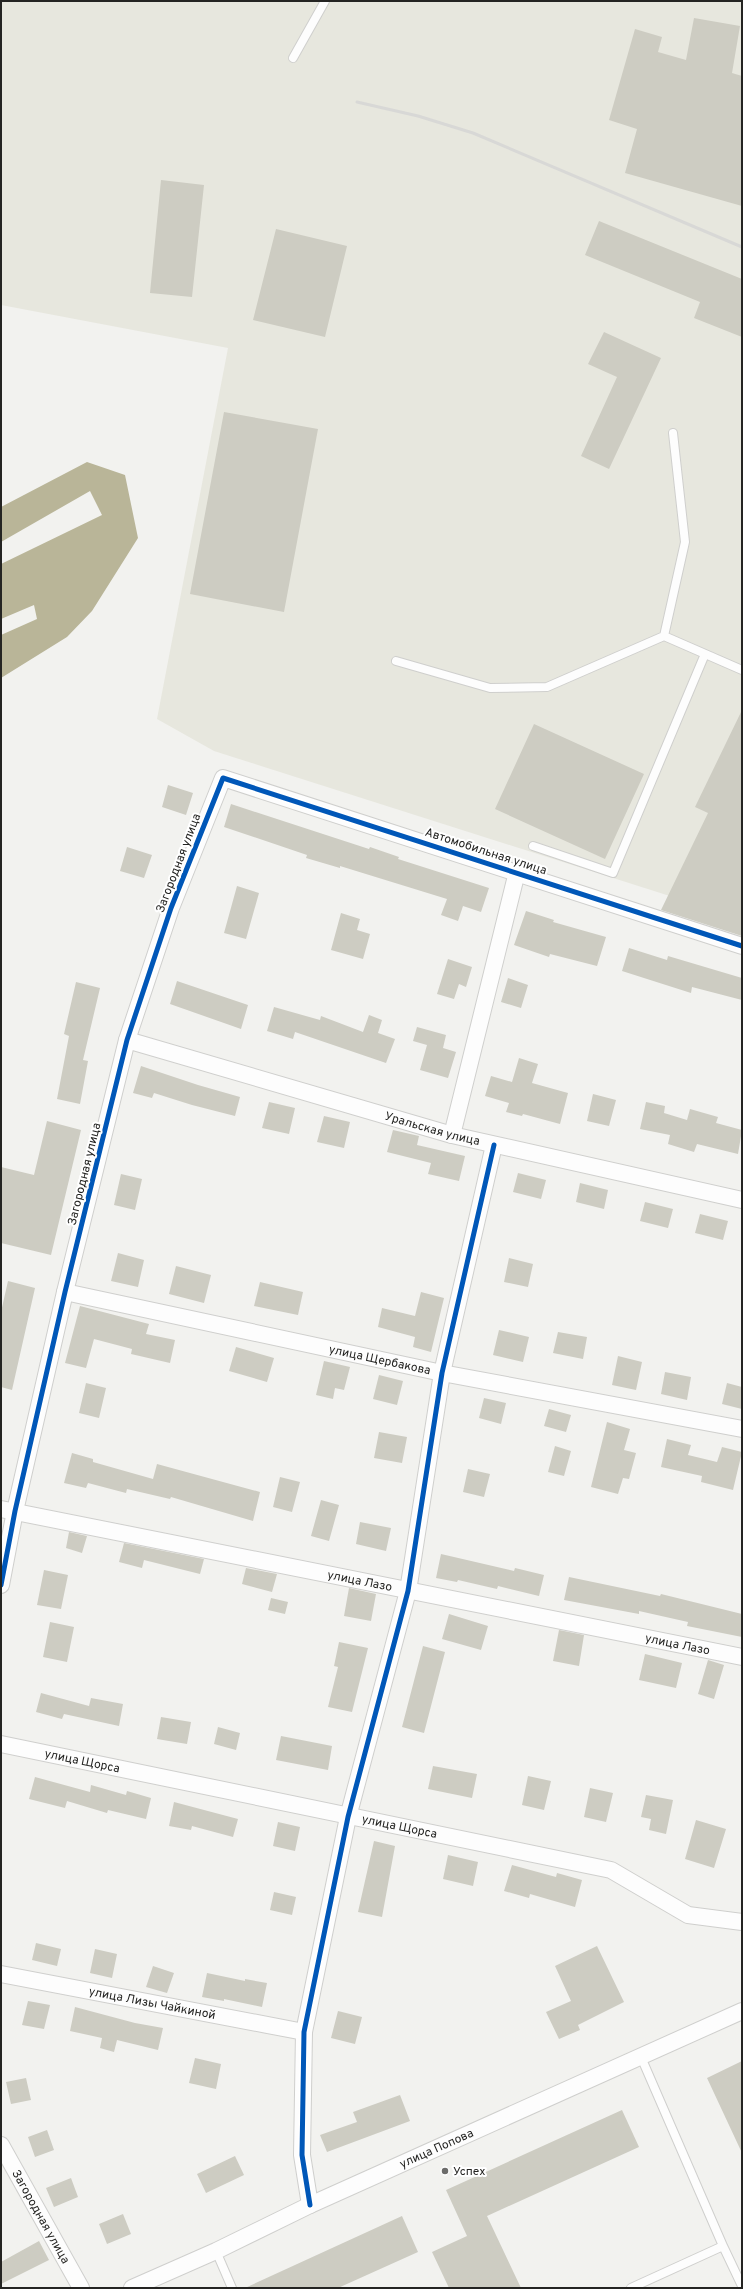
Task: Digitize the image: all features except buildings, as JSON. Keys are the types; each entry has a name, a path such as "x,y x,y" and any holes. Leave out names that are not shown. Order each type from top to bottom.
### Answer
{"street":[{"name":"Автомобильная улица","path":"223,778 742,946"},
{"name":"Загородная улица","path":"1,1585 8,1510 65,1292 127,1040 171,908 223,778"},
{"path":"452,1135 517,872"},
{"name":"Уральская улица","path":"127,1040 452,1135 742,1200"},
{"path":"310,2205 302,2154 304,2032 348,1817 408,1591 442,1373 494,1145"},
{"name":"улица Щербакова","path":"65,1292 442,1373 742,1429"},
{"name":"улица Лазо","path":"8,1510 742,1657"},
{"name":"улица Щорса","path":"1,1744 348,1817 611,1870 688,1915 742,1922"},
{"name":"улица Лизы Чайкиной","path":"1,1974 304,2032"},
{"name":"улица Попова","path":"132,2288 216,2251 310,2205 742,2011"},
{"name":"Загородная улица","path":"1,2146 81,2288"}],"lane":[{"path":"293,58 325,1"},
{"path":"664,636 685,542 673,433"},
{"path":"396,661 490,688 547,687 664,636 742,670"},
{"path":"533,846 613,873 705,654"},
{"path":"641,2057 723,2246 742,2286"},
{"path":"631,2288 723,2246"},
{"path":"216,2251 232,2288"}],"shaded area":[{"path":"1,1 742,1 742,919 214,751 157,719 228,348 1,305"},
{"path":"87,462 125,475 138,538 92,611 67,637 1,678 1,635 37,619 34,605 1,619 1,564 102,515 90,491 1,542 1,507"}],"railway":[{"path":"357,102 418,116 473,133 742,247"}],"cycle path":[{"path":"1,1585 15,1511 65,1292 127,1040 171,908 223,778 742,946"},
{"path":"310,2205 302,2155 304,2032 348,1817 408,1591 442,1373 494,1145"}],"place":[{"name":"Успех","path":"445,2171"}]}
